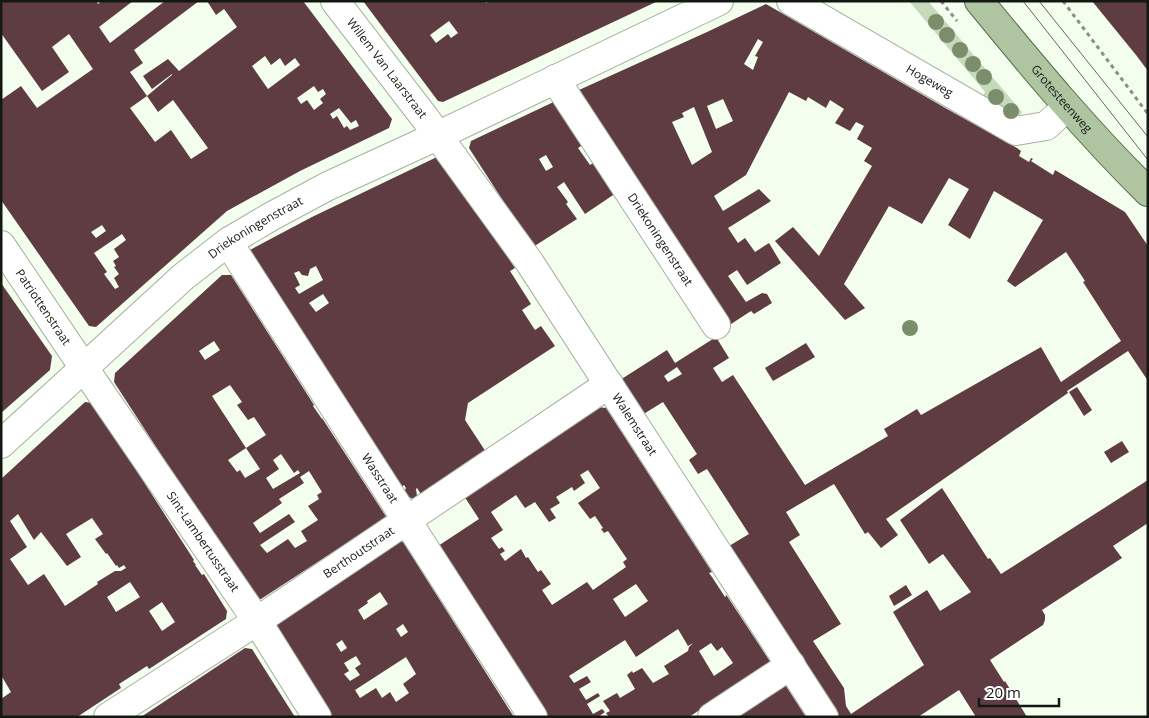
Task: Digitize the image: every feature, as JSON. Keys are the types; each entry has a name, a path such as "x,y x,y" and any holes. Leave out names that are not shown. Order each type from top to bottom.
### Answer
{"main road":[{"name":"Grotesteenweg","path":"979,1 1067,107 1148,192"}],"street":[{"name":"Willem Van Laarstraat","path":"335,1 437,136"},
{"name":"Driekoningenstraat","path":"1,444 183,276 228,242 328,186 719,1"},
{"name":"Hogeweg","path":"791,1 1016,131 1046,126 1067,107"},
{"name":"Driekoningenstraat","path":"555,80 716,325"},
{"name":"Walemstraat","path":"437,136 530,263 824,717"},
{"name":"Wasstraat","path":"228,242 532,717"},
{"name":"Patriottenstraat","path":"1,245 84,368"},
{"name":"Sint-Lambertusstraat","path":"84,368 257,621 317,717"},
{"name":"Berthoutstraat","path":"108,717 257,621 609,384"},
{"path":"712,717 791,665"}],"path":[{"path":"1063,1 1148,114"}],"green space":[{"path":"909,1 928,1 1022,112 1015,123 980,101 985,92"}],"building":[{"path":"1,1 96,1 98,4 102,1 133,1 99,27 110,43 165,1 199,1 134,50 143,63 130,72 147,96 172,74 152,89 143,76 168,59 179,71 237,27 224,9 216,15 207,1 303,1 392,119 389,128 300,171 227,211 96,327 89,326 1,200 1,100 21,86 37,108 93,69 69,34 52,47 69,72 42,91 1,33","holes":["265,56 271,65 280,58 285,66 295,58 300,65 268,89 252,66","314,86 318,92 323,89 326,94 320,99 323,103 314,110 307,100 301,104 297,98","147,96 158,112 173,100 208,148 191,159 171,130 155,142 130,108","339,108 351,123 356,120 359,126 350,130 347,126 344,128 337,116 333,119 330,114","102,225 106,231 96,238 91,232","122,234 126,240 114,249 119,257 113,261 116,266 114,267 119,274 114,278 119,287 115,289 104,274 107,272 94,253"]},
{"path":"363,1 485,1 486,3 489,1 658,1 443,102 438,101","holes":["449,21 458,33 451,38 448,34 436,43 430,35"]},
{"path":"1092,1 1148,1 1148,71 1136,55"},
{"path":"766,4 1017,148 1021,151 1019,156 1029,162 1031,158 1033,159 1031,161 1053,175 1055,170 1125,212 1148,246 1148,381 1128,351 1067,391 1068,393 886,519 898,535 881,548 868,532 865,534 834,484 786,512 800,535 789,542 841,624 813,641 844,688 846,706 851,714 924,665 893,612 927,590 940,611 971,592 943,554 929,564 900,520 942,488 988,559 990,558 1001,574 1148,480 1148,523 1113,546 1122,558 1042,610 1045,615 1043,625 990,660 1027,717 976,717 959,690 918,717 838,717 729,546 749,534 707,469 698,474 689,460 697,454 663,402 642,415 620,380 667,350 675,363 716,337 729,358 713,368 722,382 733,375 805,485 888,436 884,429 917,409 921,415 1041,347 1061,382 1121,341 1066,252 1015,287 1007,281 1043,220 994,191 970,239 948,225 969,189 949,178 922,224 889,206 844,284 865,308 845,320 775,241 793,227 819,256 872,166 864,161 872,148 857,139 864,126 856,122 850,131 835,123 844,109 830,100 826,108 808,97 806,101 789,92 746,175 714,196 723,211 759,189 771,201 728,228 738,243 745,238 755,252 769,243 781,263 747,285 737,270 728,276 746,302 762,293 767,294 772,303 754,314 751,311 725,328 578,98 579,90","holes":["758,39 763,42 755,56 758,57 753,70 744,64","723,99 733,121 716,129 707,106","694,107 712,152 692,165 672,122 684,117 682,113","677,367 682,374 668,382 664,376"]},
{"path":"560,99 587,142 578,148 590,165 601,158 622,189 585,214 564,182 557,187 577,219 533,247 469,148 471,141","holes":["546,155 553,167 546,171 539,159"]},
{"path":"437,157 480,215 515,268 510,271 531,304 522,310 535,330 541,326 555,346 468,403 465,420 486,452 422,496 417,488 417,496 413,499 403,494 406,488 404,485 397,490 247,256 250,250 312,217","holes":["316,266 323,280 299,294 295,288 300,285 294,273 299,271 302,275 308,276 310,269","323,294 329,303 316,312 309,303"]},
{"path":"222,275 231,275 313,406 387,518 261,599 254,598 114,382 115,373","holes":["214,341 220,350 205,360 199,351","230,385 242,402 237,405 248,420 254,417 266,435 246,448 212,396","246,448 260,469 245,478 240,470 237,472 228,460","281,454 294,473 298,470 300,473 273,489 266,478 279,469 273,460","309,471 322,492 317,495 319,499 308,506 318,520 301,531 307,541 295,548 288,539 267,553 260,545 295,522 289,514 260,533 253,523 282,503 279,499 304,483 300,477"]},
{"path":"1,283 52,356 50,370 1,413"},
{"path":"806,343 815,357 773,381 765,368"},
{"path":"1077,387 1092,410 1084,416 1069,392"},
{"path":"85,402 93,403 194,560 195,565 202,575 204,574 227,611 226,619 149,669 147,666 119,684 121,688 77,717 1,717 1,699 11,692 1,675 1,479","holes":["18,514 34,540 41,532 67,566 81,557 66,534 92,518 103,534 95,539 116,566 119,568 124,565 126,568 121,571 115,571 97,582 98,584 65,606 44,574 28,585 10,559 27,547 10,521","130,582 140,597 116,612 107,597","162,602 175,622 162,631 149,611"]},
{"path":"598,407 606,408 712,572 709,573 725,597 727,595 771,663 689,717 609,717 606,713 610,711 603,701 617,693 620,698 635,689 627,675 632,671 633,673 642,668 653,683 669,674 664,666 688,651 693,643 688,646 678,629 636,657 625,640 569,676 574,683 587,676 591,682 579,689 586,700 598,693 600,696 587,704 593,714 602,709 605,712 598,717 543,717 435,548 479,519 464,496","holes":["588,470 600,488 578,503 590,519 595,516 604,533 608,531 627,559 623,562 626,567 593,590 587,582 552,605 542,590 551,584 541,570 538,572 521,549 505,561 500,554 505,551 502,547 499,549 491,538 503,530 491,512 516,495 525,508 535,502 549,522 556,518 550,509 560,503 556,497 572,487 574,491 585,483 580,475","636,584 648,601 625,617 613,599","711,643 717,651 722,647 733,663 714,676 699,651"]},
{"path":"1122,441 1129,452 1111,463 1104,452"},
{"path":"395,541 403,542 514,717 331,717 273,628 274,621","holes":["380,592 388,604 364,620 358,610 368,603 367,601","403,624 408,632 401,637 396,629","342,640 347,648 341,652 336,644","356,656 361,664 355,668 360,675 350,681 344,674 349,671 344,663","406,657 416,674 403,684 409,693 396,702 390,692 382,698 376,688 360,698 355,690"]},
{"path":"906,585 912,595 894,606 889,596"},
{"path":"245,648 252,649 295,717 141,717"},
{"path":"784,683 806,717 732,717"}],"tram line":[{"path":"1023,1 1148,160"},
{"path":"1039,1 1148,137"}]}
